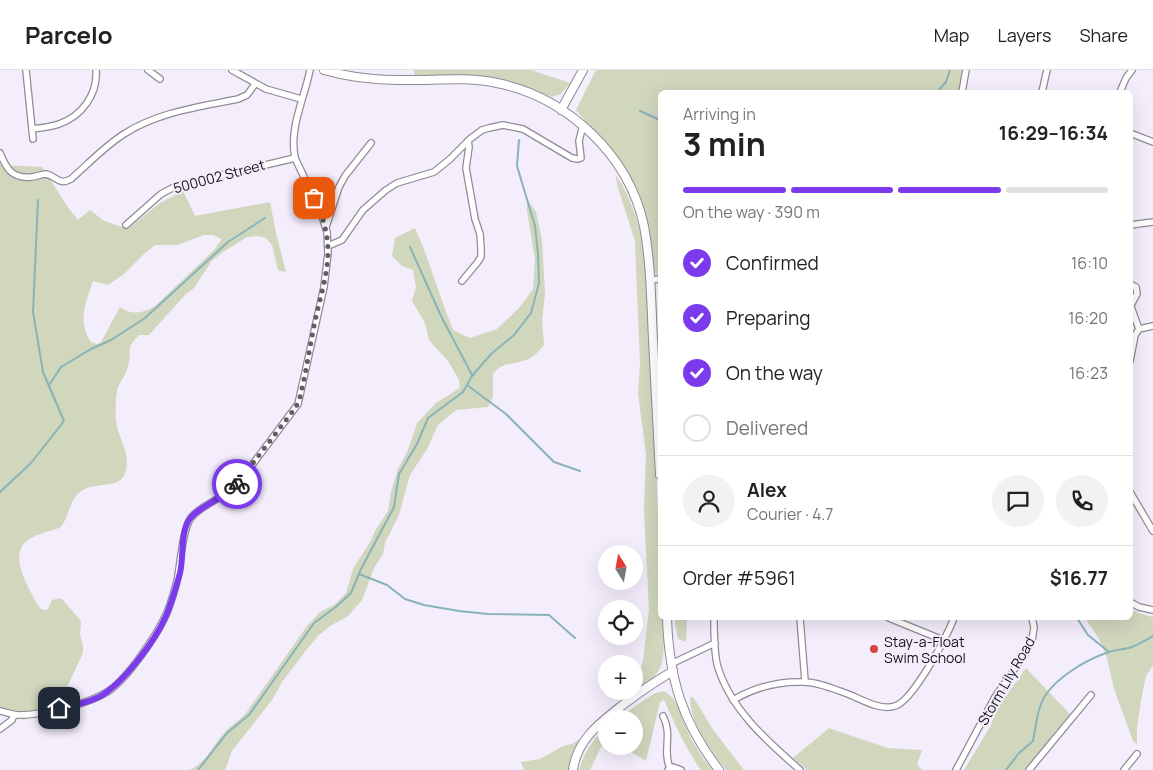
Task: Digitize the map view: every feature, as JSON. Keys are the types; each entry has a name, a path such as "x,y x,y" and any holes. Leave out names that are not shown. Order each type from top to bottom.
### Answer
{"main road":[{"path":"324,70 380,79 465,79 497,83 531,94 561,110 583,125 597,139 618,167 635,198 644,225 650,280 658,436"},
{"path":"561,110 583,70"},
{"path":"667,620 672,667 688,722 697,739 719,770"},
{"path":"573,770 578,752 584,740 593,729 672,667"}],"street":[{"path":"26,70 34,139"},
{"path":"32,129 60,124 79,111 93,94 96,70"},
{"path":"148,70 160,79"},
{"path":"232,70 254,84 274,92 301,99"},
{"path":"0,711 14,714 46,711 94,699 119,683 162,624 169,608 180,570 189,520 195,513 226,495 237,485 298,404 322,297 327,269 328,246 326,227 321,213 295,158 294,135 301,99 310,70"},
{"path":"962,90 966,70"},
{"path":"1042,90 1047,70"},
{"path":"1121,90 1132,70"},
{"path":"0,153 7,169 16,176 29,177 45,174 59,181 65,181 71,179 116,140 138,126 168,115 238,99 247,95 254,84"},
{"path":"328,246 342,240 363,210 386,190 397,183 434,172 482,130 503,125 523,129 572,158 578,159 580,158 579,141 583,125"},
{"path":"1133,134 1153,142"},
{"path":"462,281 477,263 481,248 480,234 473,210 466,168 468,141"},
{"path":"326,227 339,187 345,176 371,144"},
{"name":"500002 Street","path":"126,225 161,194 176,186 295,158"},
{"path":"1133,225 1153,222"},
{"path":"650,280 658,279"},
{"path":"1133,285 1137,292 1133,300"},
{"path":"1133,310 1139,329"},
{"path":"1133,345 1135,334 1139,329 1153,326"},
{"path":"1133,498 1153,531"},
{"path":"1133,604 1153,610"},
{"path":"714,620 719,670 733,700 761,734 800,770"},
{"path":"800,620 804,681"},
{"path":"894,620 943,640"},
{"path":"733,700 758,689 804,681 826,686 873,704 888,707 897,706 910,695 953,620"},
{"name":"Storm Lily Road","path":"956,770 995,697 1032,641 1034,627 1032,620"},
{"path":"672,667 715,643"},
{"path":"1029,770 1091,695"},
{"path":"0,729 12,720 14,714"},
{"path":"662,716 668,728 666,758 669,769 675,767 681,770"},
{"path":"1124,770 1137,754"}],"green space":[{"path":"414,70 531,70 570,83 561,94 552,97 526,88 416,78"},
{"path":"596,70 963,70 959,90 658,90 658,276 655,273 649,226 641,200 629,176 605,143 576,110"},
{"path":"0,165 42,167 78,220 90,210 104,221 122,227 130,227 160,203 183,191 195,216 270,202 286,272 278,270 272,245 266,238 258,236 247,237 211,262 194,288 185,295 149,335 139,335 134,340 130,347 128,366 117,393 117,428 127,459 123,478 114,483 90,487 80,492 73,501 61,527 39,534 22,546 19,554 22,572 37,604 41,609 45,610 48,609 52,600 61,598 81,621 80,634 83,653 61,700 38,716 23,720 18,712 0,709","holes":["204,235 213,235 222,239 213,251 156,305 138,312 129,312 120,307 101,342 97,344 91,342 84,327 84,312 93,281 108,285 124,274 155,245 177,245"]},
{"path":"616,175 635,213 645,255 658,509 658,620 663,620 664,629 662,664 652,679 643,685 643,660 649,610 644,511 646,455 638,393 640,365 635,241 617,185"},
{"path":"527,199 536,212 542,239 545,293 542,322 544,345 529,359 503,366 496,371 493,375 493,397 488,407 456,410 438,425 427,449 410,475 399,515 385,543 383,554 374,568 362,600 348,616 330,626 307,649 282,682 272,700 232,751 225,770 190,770 206,757 220,737 246,713 307,626 320,612 334,605 346,593 353,569 388,511 398,469 408,450 417,423 436,403 460,388 459,380 448,361 429,340 425,323 412,301 416,287 413,270 402,266 392,256 395,238 415,228 453,330 470,338 497,329 519,308 533,289 535,260 527,211"},
{"path":"1133,610 1153,617 1153,665 1146,676 1141,700 1137,728 1137,745 1133,741 1114,689 1107,658 1099,639 1086,620 1133,620"},
{"path":"674,620 687,620 686,642 678,639"},
{"path":"1026,668 1070,714 1025,770 964,770 990,727 998,707"},
{"path":"664,691 673,698 693,742 712,770 701,770 695,762 664,700 660,702 646,761 636,755 643,755 643,710 630,710 655,693"},
{"path":"693,697 714,731 744,770 726,770 714,754 697,726 691,707 690,698"},
{"path":"829,728 887,748 922,750 917,764 922,770 807,770 793,758"},
{"path":"597,736 598,753 590,770 579,770 583,758"},
{"path":"580,739 569,770 524,770 521,762 540,759"}],"waterway":[{"path":"939,90 946,82 950,70"},
{"path":"640,111 658,119"},
{"path":"198,770 227,733 249,715 314,623 351,593 361,569 394,507 399,474 417,444 428,418 463,392 472,376 491,354 514,335 531,313 539,283 538,254 535,226 517,166 519,140"},
{"path":"0,492 31,463 64,421 43,372 33,312 38,200"},
{"path":"49,385 61,367 91,349 111,340 145,318 228,242 265,218"},
{"path":"410,247 441,316 472,375"},
{"path":"467,385 506,414 554,462 580,471"},
{"path":"359,574 387,585 405,599 424,605 488,614 549,615 575,638"},
{"path":"1078,620 1088,635 1109,652"},
{"path":"1006,770 1019,753 1033,741 1042,701 1057,682 1072,670 1090,660 1109,652 1132,647 1153,636"}],"way so far":[{"path":"237,484 296,407 300,397 327,269 327,232 325,222 314,198"}],"place":[{"name":"Stay-a-Float Swim School","path":"874,649"}],"route":[{"path":"59,708 94,699 119,683 150,643 166,616 180,570 189,520 195,513 226,495 237,484"}]}
